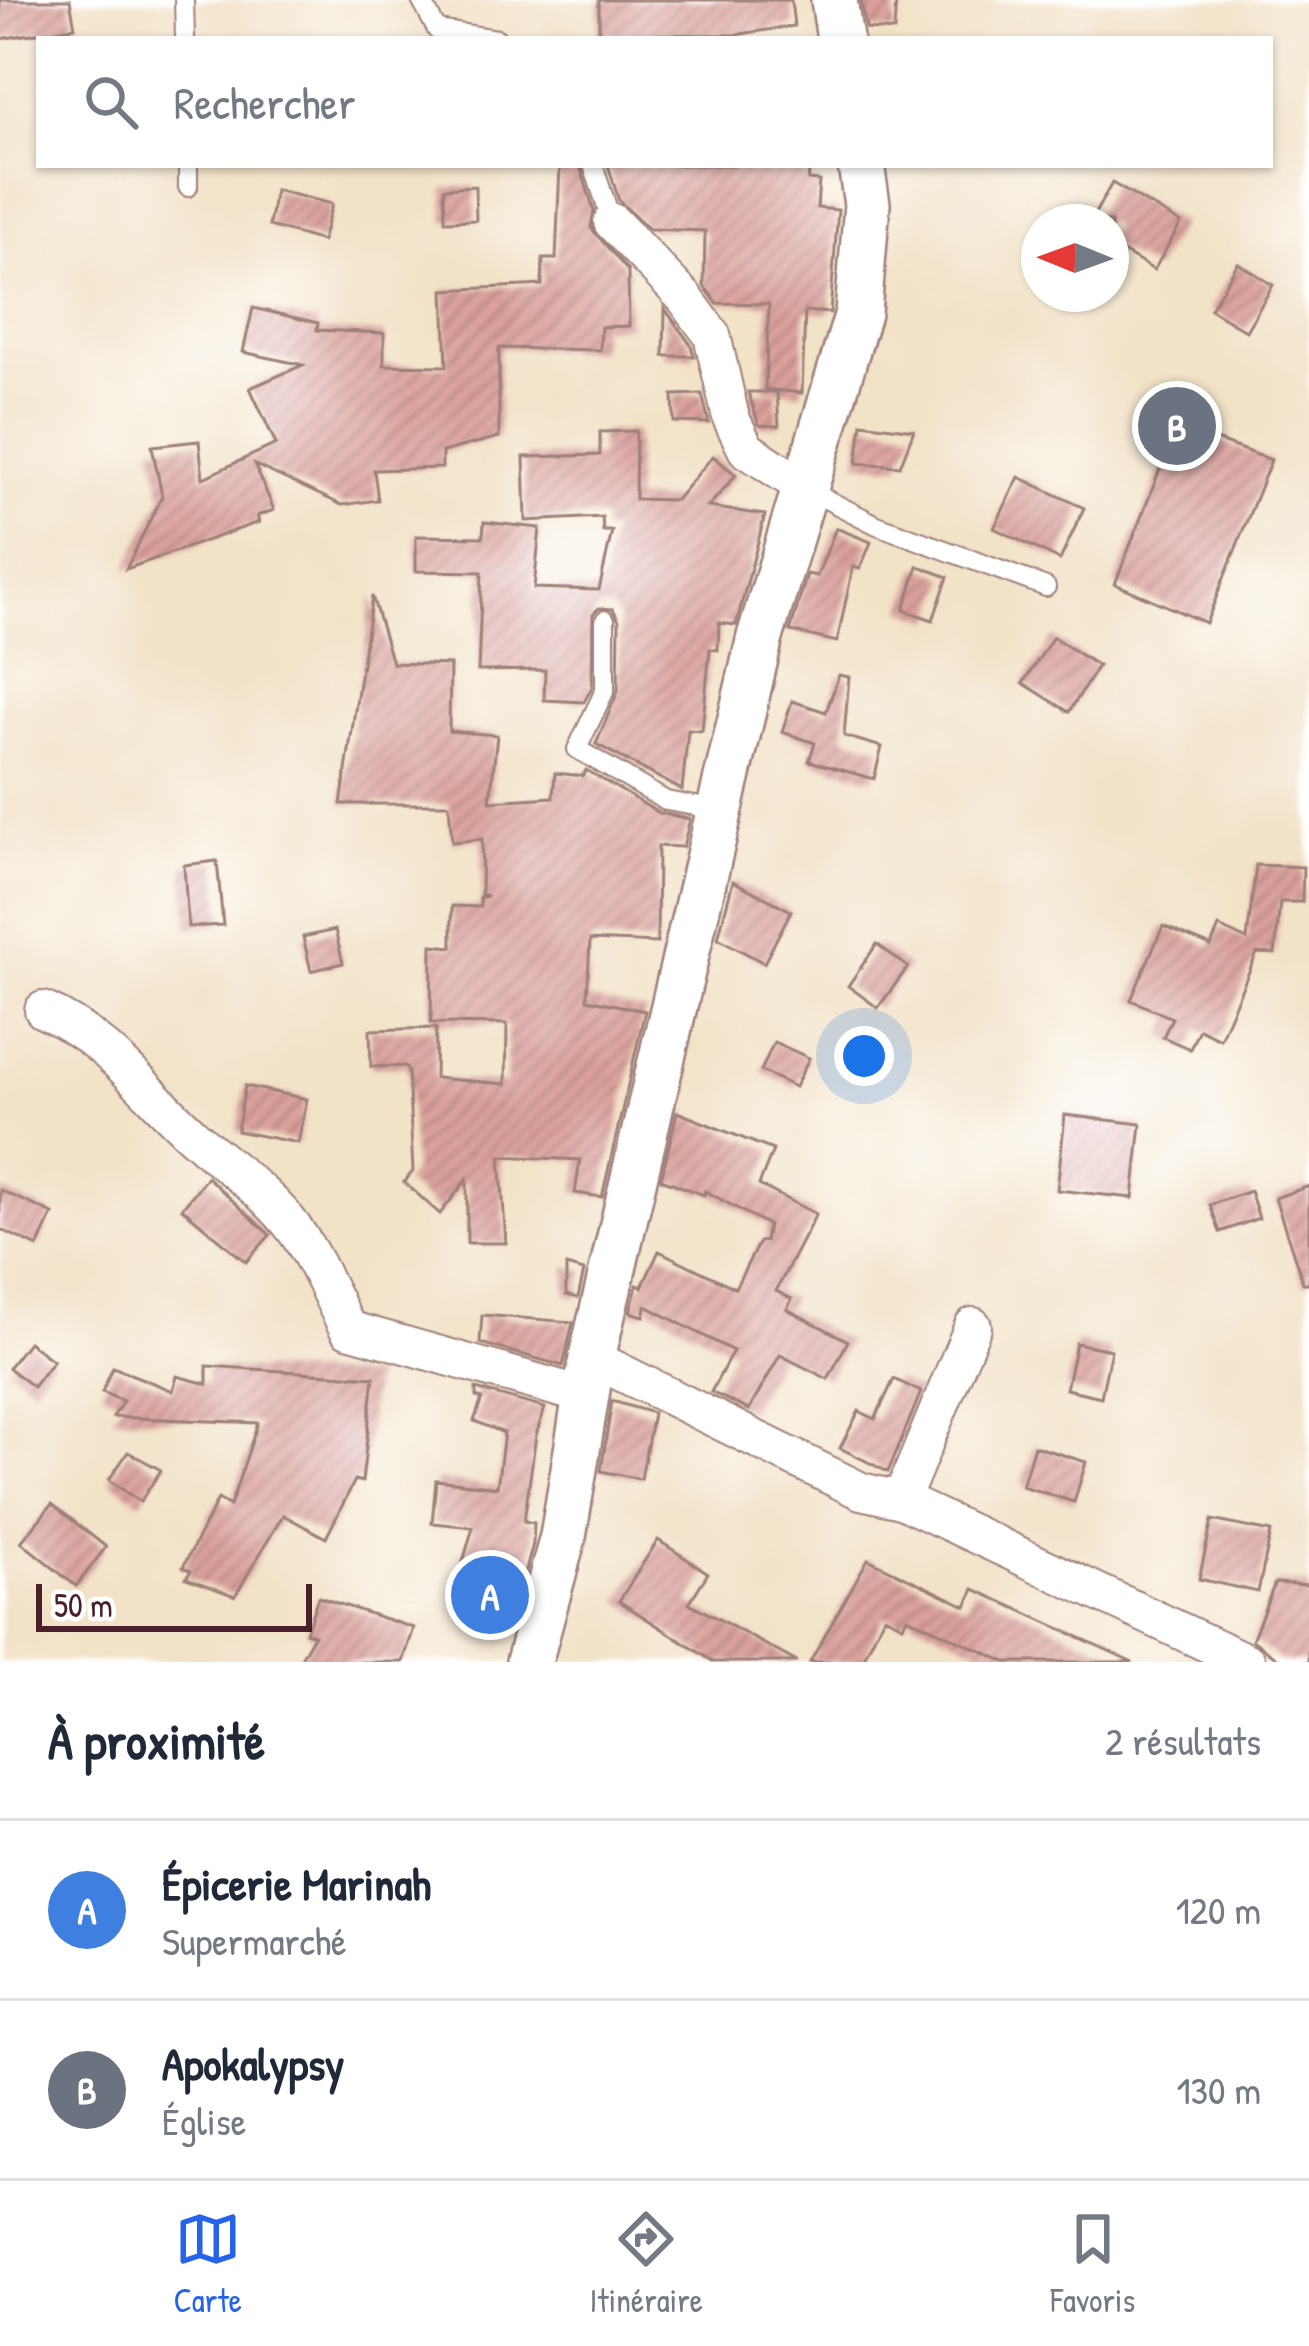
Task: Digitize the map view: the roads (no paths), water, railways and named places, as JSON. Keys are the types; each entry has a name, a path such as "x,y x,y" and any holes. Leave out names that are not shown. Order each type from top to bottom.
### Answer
{"street":[{"path":"834,0 840,36"},
{"path":"530,1662 563,1538 589,1377 724,811 760,637 858,313 868,204 862,168"},
{"path":"612,222 684,297 712,335 731,418 746,449 808,490"},
{"path":"44,1010 68,1021 118,1059 197,1140 263,1192 297,1233 348,1329 589,1377 861,1491 901,1499 1247,1662"},
{"path":"901,1499 973,1326"}],"lane":[{"path":"184,0 185,36"},
{"path":"421,0 436,31 474,36"},
{"path":"188,168 188,187"},
{"path":"593,168 612,222"},
{"path":"808,490 877,525 1046,587"},
{"path":"605,620 604,690 578,749 666,802 724,811"}],"place":[{"name":"Apokalypsy","path":"1177,426"},
{"name":"Épicerie Marinah","path":"490,1595"}]}
